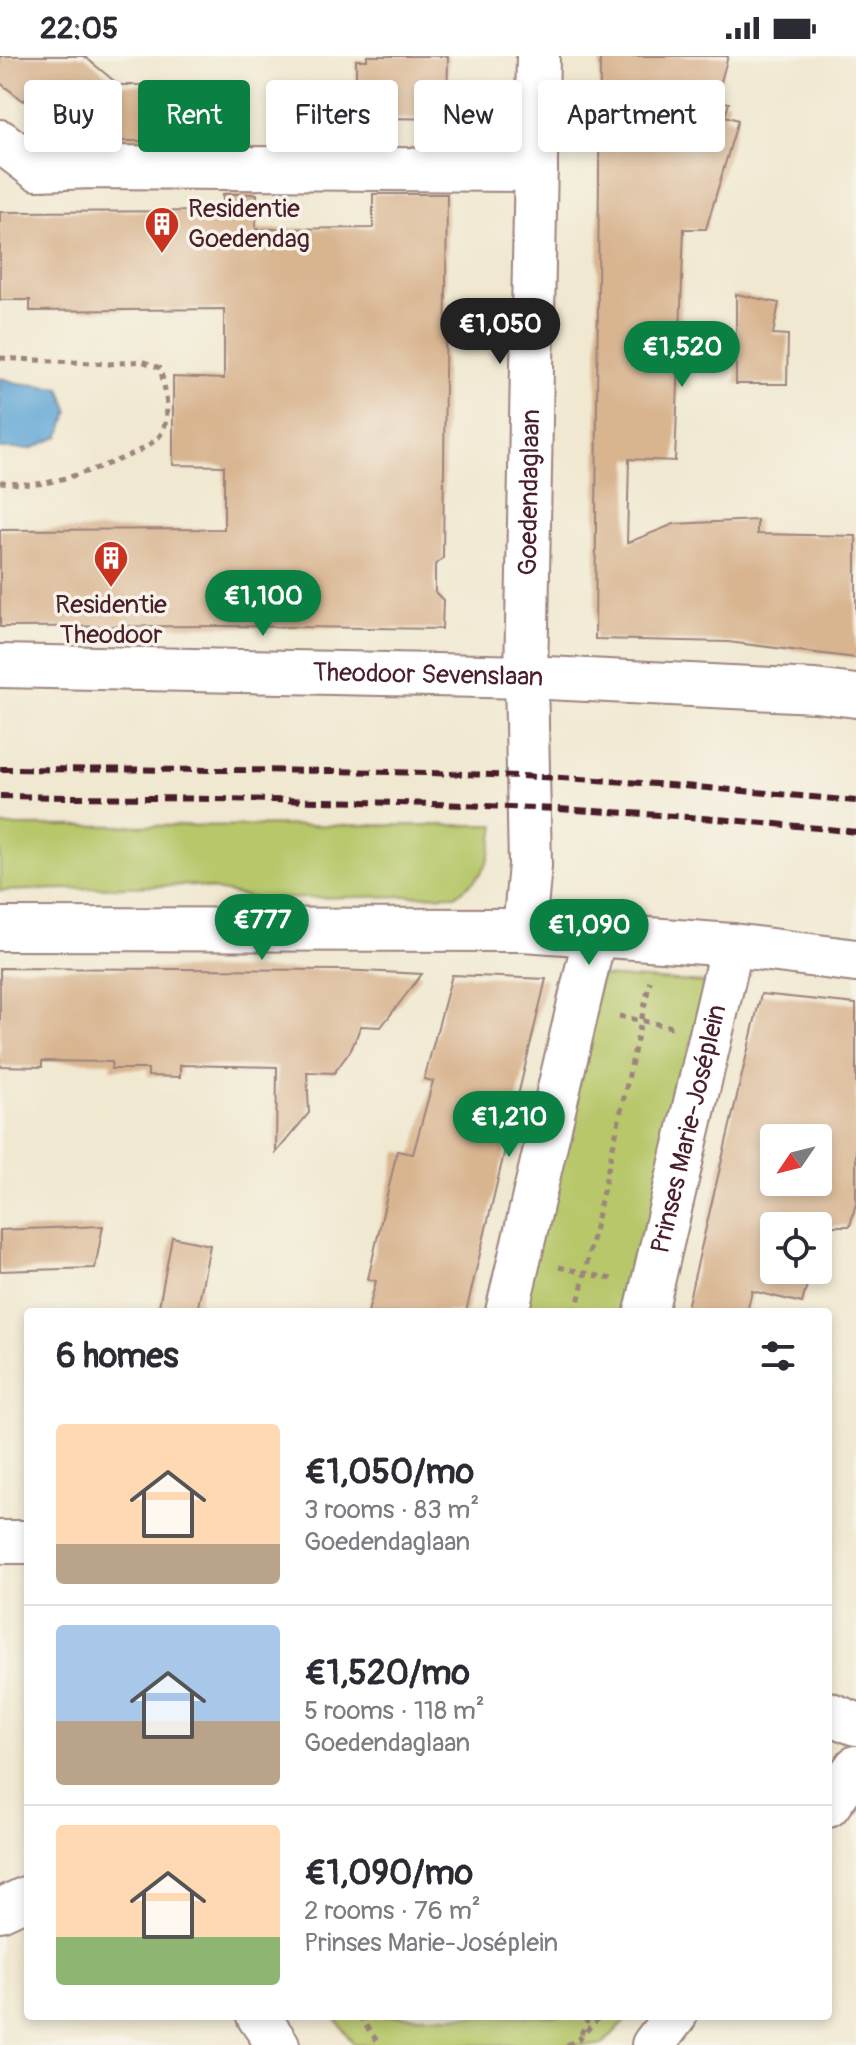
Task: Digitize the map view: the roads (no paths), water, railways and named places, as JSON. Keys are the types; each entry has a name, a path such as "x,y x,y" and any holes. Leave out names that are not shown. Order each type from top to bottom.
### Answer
{"street":[{"name":"Goedendaglaan","path":"524,930 530,865 526,677 538,56"},
{"path":"0,141 37,169 536,170"},
{"name":"Theodoor Sevenslaan","path":"0,666 526,677 815,691 856,696"},
{"path":"0,929 524,930 732,945 856,961"},
{"path":"508,1308 595,934"},
{"name":"Prinses Marie-Joséplein","path":"648,1301 732,945"},
{"path":"0,1542 24,1542"},
{"path":"832,1715 856,1724"},
{"path":"832,1800 856,1767"},
{"path":"0,1910 24,1899"},
{"path":"261,2020 278,2045"},
{"path":"653,2045 672,2020"}],"water":[{"path":"0,378 60,388 69,411 60,436 31,449 0,449"}],"railway":[{"path":"0,769 492,775 629,782 856,801"},
{"path":"0,796 535,808 856,832"}],"place":[{"name":"Residentie Goedendag","path":"162,255"},
{"name":"Residentie Theodoor","path":"111,589"}]}
